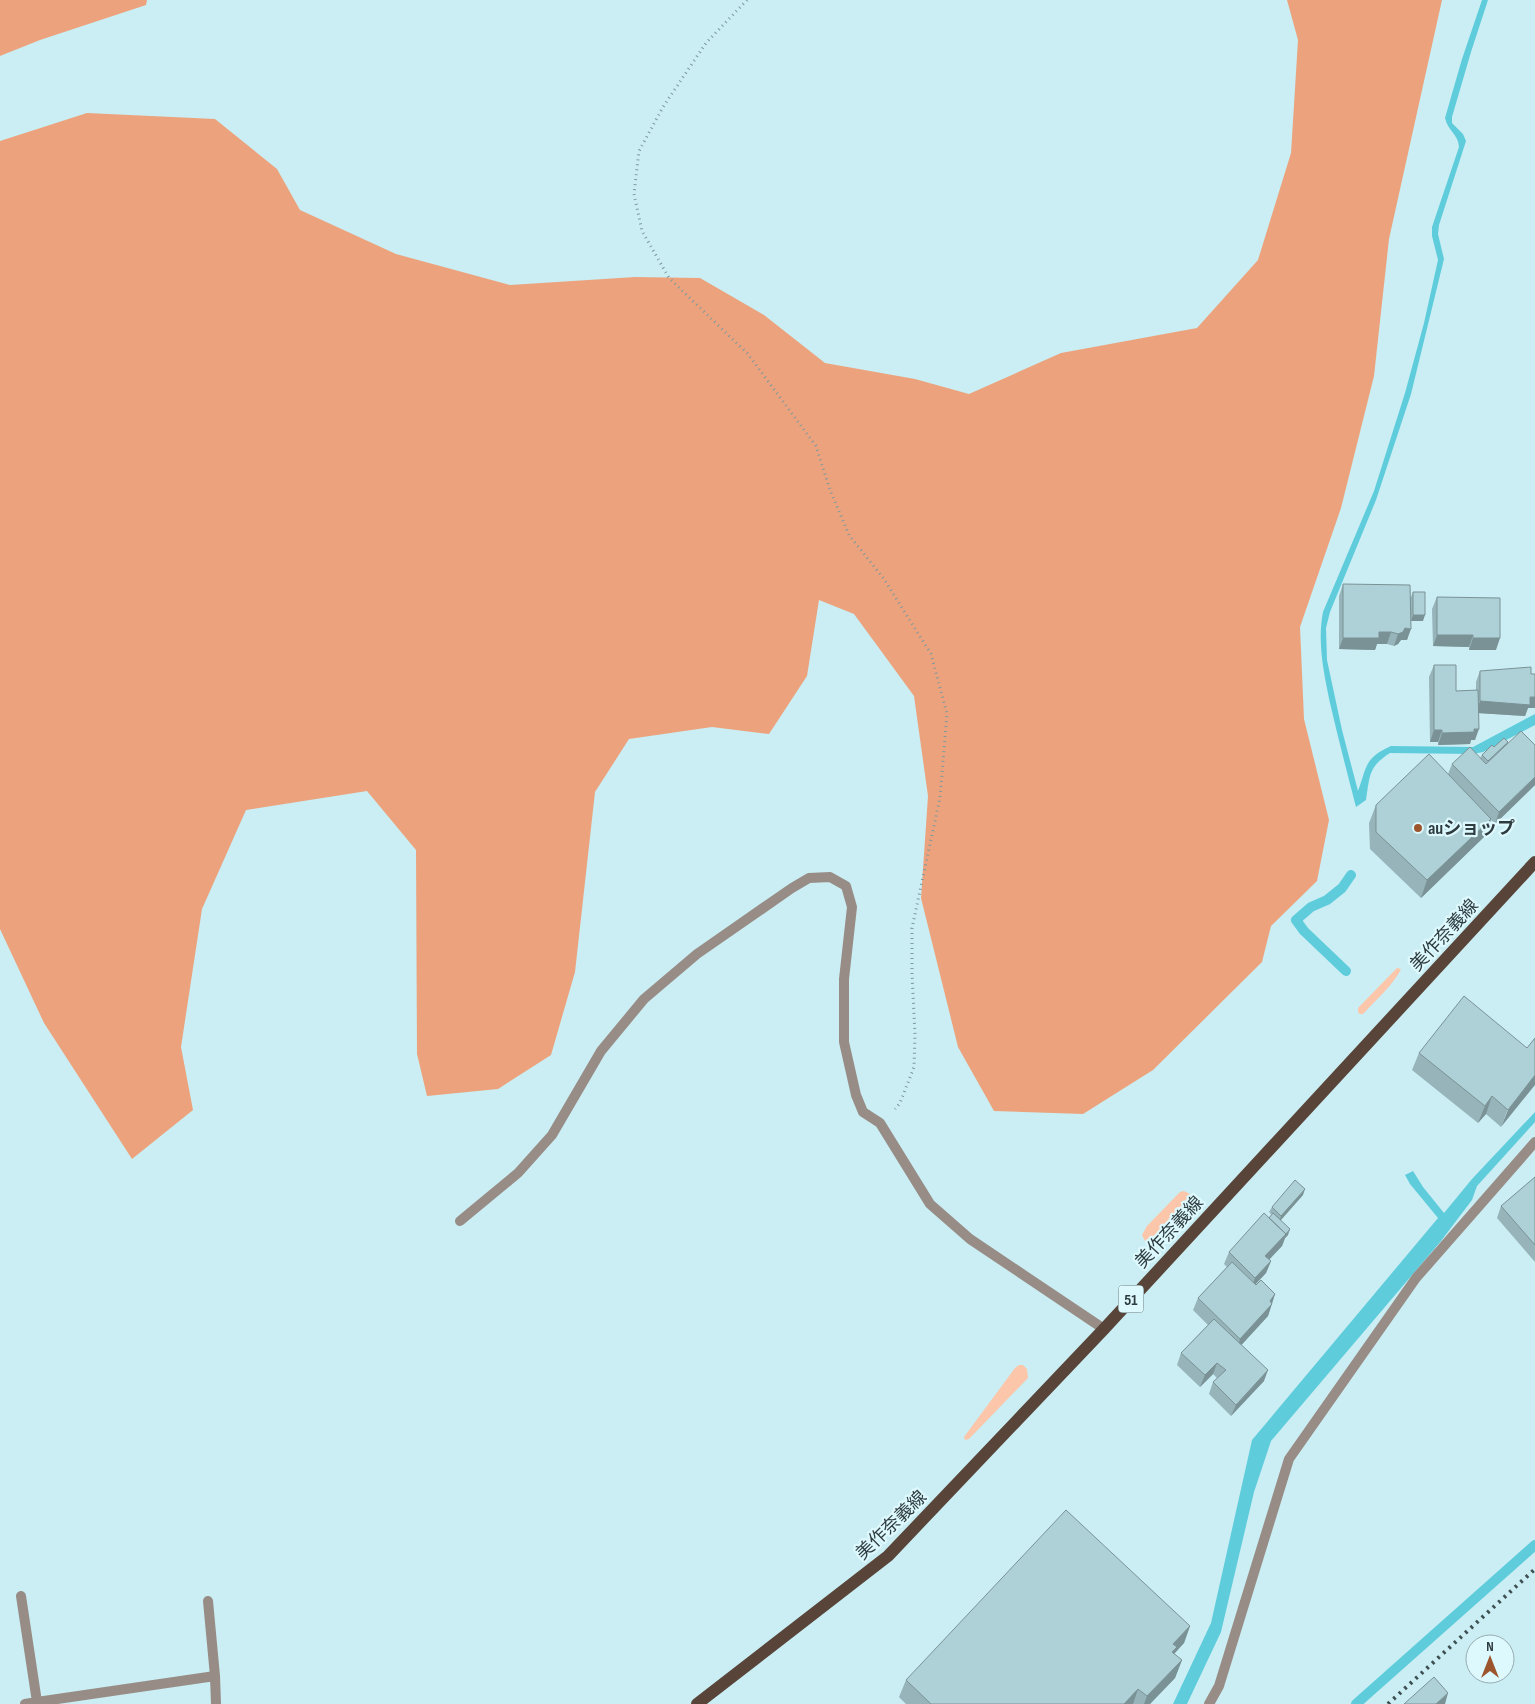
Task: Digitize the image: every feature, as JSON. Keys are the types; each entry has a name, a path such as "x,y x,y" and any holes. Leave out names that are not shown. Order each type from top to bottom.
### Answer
{"main road":[{"name":"美作奈義線","path":"697,1704 888,1556 1104,1329 1535,862"}],"street":[{"path":"460,1221 518,1173 552,1136 601,1051 644,1000 697,954 792,888 809,878 830,877 846,886 852,907 844,979 844,1042 856,1095 863,1112 880,1123 930,1204 970,1239 1104,1329"},
{"path":"1210,1704 1219,1686 1289,1459 1416,1278 1535,1142"},
{"path":"21,1596 37,1703"},
{"path":"208,1601 216,1676 216,1704"},
{"path":"25,1704 216,1676"}],"path":[{"path":"747,0 706,44 663,107 639,151 634,194 642,232 669,278 747,353 816,446 830,490 850,535 884,579 931,654 947,714 940,798 912,928 914,1067 900,1103 880,1123"}],"shaded area":[{"path":"0,0 147,0 146,5 40,40 0,56"},
{"path":"1287,0 1442,0 1389,239 1374,376 1341,508 1300,627 1304,719 1329,820 1317,881 1271,926 1262,962 1153,1070 1083,1114 994,1111 958,1047 921,898 928,796 914,696 854,614 819,600 807,676 769,734 712,727 629,739 595,792 575,972 551,1055 498,1089 427,1096 417,1054 416,850 367,791 246,810 202,909 181,1047 193,1110 132,1159 44,1023 0,929 0,141 87,113 215,119 277,169 300,210 396,254 510,285 635,277 700,278 764,315 825,363 915,379 969,394 1061,353 1197,328 1258,260 1291,153 1298,40"},
{"path":"1397,968 1401,969 1394,981 1363,1014 1360,1014 1358,1008"},
{"path":"1184,1191 1192,1195 1190,1204 1154,1243 1145,1241 1142,1235 1147,1226 1180,1192"},
{"path":"1019,1365 1023,1365 1027,1369 1028,1378 969,1439 965,1440 964,1437"}],"water":[{"path":"1482,0 1488,0 1452,117 1452,123 1463,134 1466,141 1439,225 1438,234 1444,259 1411,394 1376,500 1330,612 1326,628 1327,660 1342,730 1358,791 1365,769 1371,759 1382,750 1391,746 1473,747 1535,714 1535,725 1483,752 1473,754 1390,753 1374,768 1371,773 1366,800 1356,807 1330,703 1321,647 1321,624 1323,612 1374,491 1405,393 1424,323 1438,260 1432,236 1432,227 1459,147 1457,139 1445,118"},
{"path":"1535,1112 1535,1122 1477,1186 1472,1200 1441,1241 1271,1441 1254,1492 1221,1632 1187,1704 1173,1704 1211,1623 1252,1440 1438,1218 1410,1184 1405,1175 1413,1171 1444,1213 1472,1179"}],"building":[{"path":"1343,584 1410,585 1411,629 1405,628 1403,632 1398,634 1379,632 1379,638 1343,638"},
{"path":"1413,592 1425,592 1425,615 1413,615"},
{"path":"1437,597 1500,598 1500,638 1473,638 1473,635 1437,635"},
{"path":"1434,665 1456,665 1456,691 1478,690 1479,729 1474,729 1474,732 1442,733 1442,730 1434,730"},
{"path":"1531,667 1531,674 1535,674 1535,697 1530,697 1530,705 1480,701 1480,671"},
{"path":"1521,731 1535,745 1535,777 1499,812 1452,764 1470,747 1486,764"},
{"path":"1504,738 1508,742 1488,761 1482,755 1492,745 1494,747"},
{"path":"1429,754 1491,819 1427,880 1376,832 1376,805"},
{"path":"1464,996 1527,1048 1535,1038 1535,1075 1508,1110 1492,1096 1485,1106 1419,1053"},
{"path":"1535,1177 1535,1245 1501,1206"},
{"path":"1295,1180 1305,1189 1281,1216 1272,1207"},
{"path":"1264,1213 1286,1234 1265,1256 1271,1261 1255,1278 1229,1252"},
{"path":"1273,1213 1290,1229 1286,1234 1269,1218"},
{"path":"1232,1262 1256,1285 1261,1280 1275,1294 1270,1301 1272,1304 1240,1339 1198,1298"},
{"path":"1214,1319 1268,1370 1236,1405 1213,1382 1226,1370 1217,1363 1205,1375 1181,1353"},
{"path":"1066,1510 1190,1626 1173,1644 1177,1647 1172,1652 1182,1660 1147,1696 1138,1689 1124,1704 931,1704 906,1680"},
{"path":"1434,1677 1448,1693 1436,1704 1404,1704"}],"waterway":[{"path":"1346,971 1304,931 1296,920 1311,907 1327,900 1342,888 1351,875"},
{"path":"1356,1704 1535,1545"}],"railway":[{"path":"1388,1704 1535,1569"}],"place":[{"name":"auショップ","path":"1418,828"}]}
